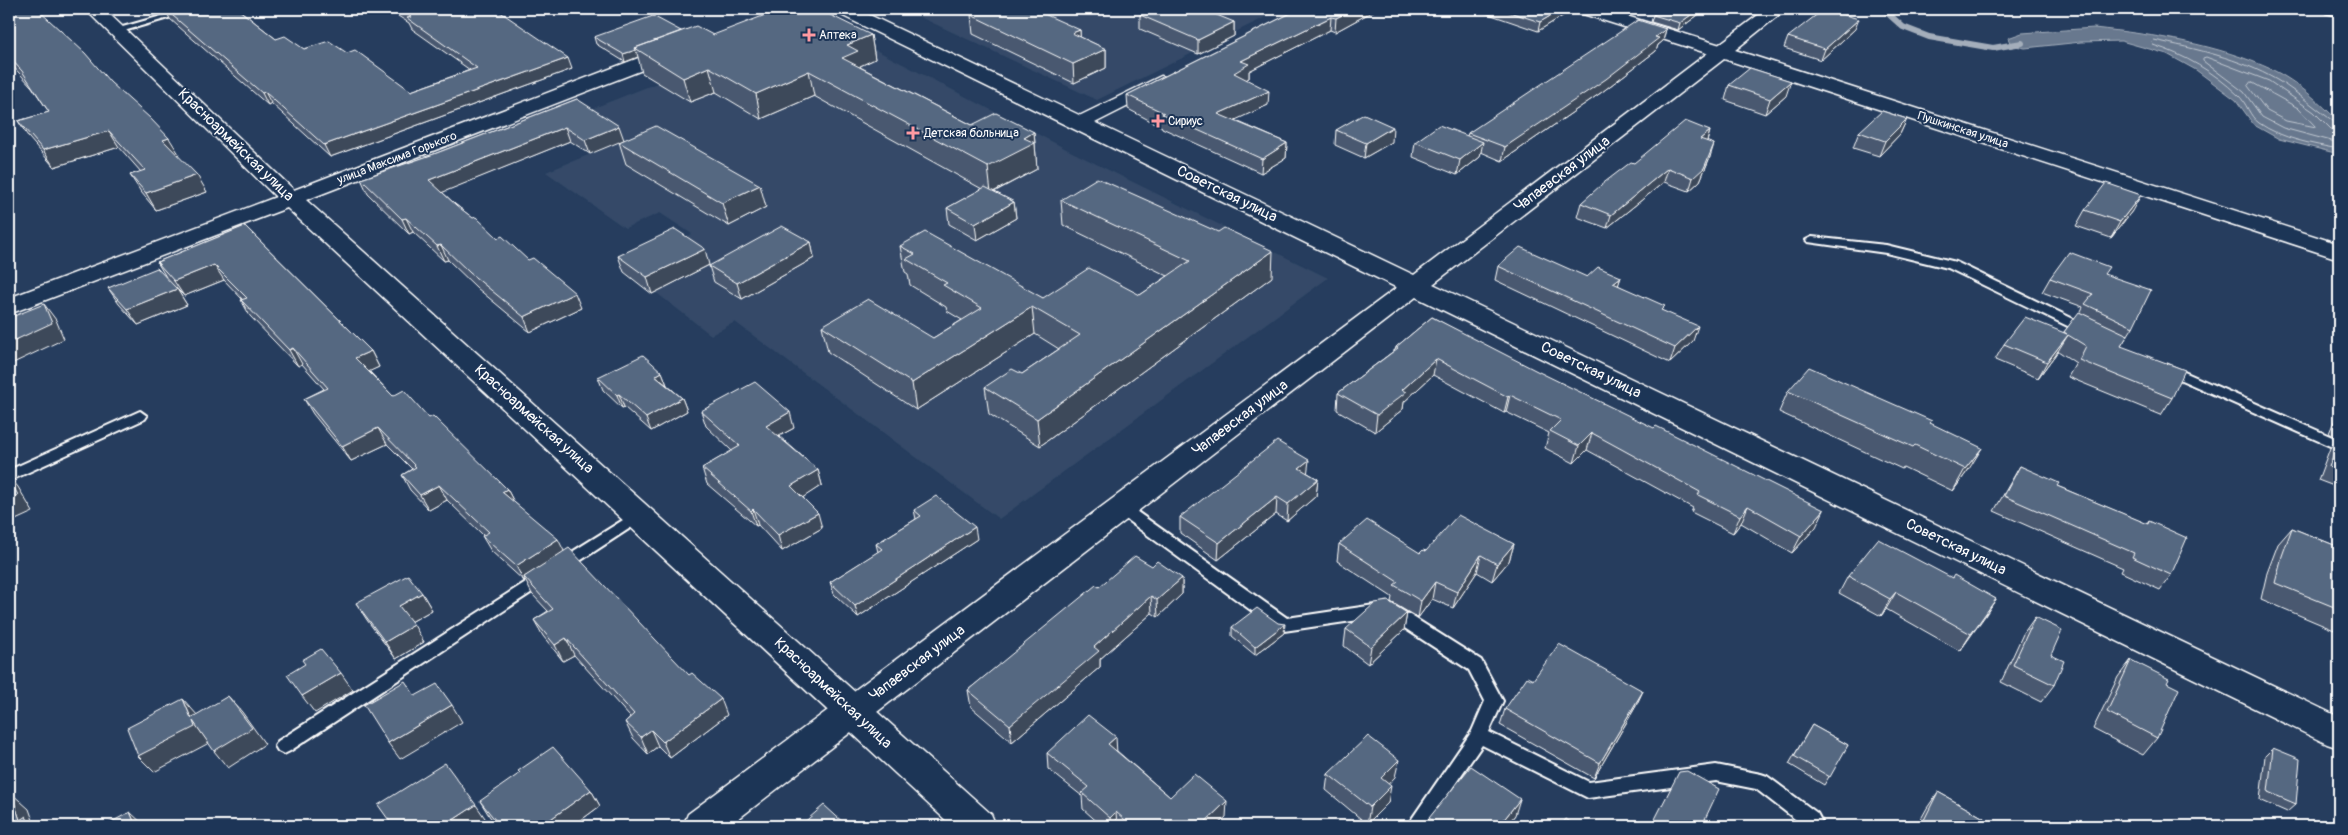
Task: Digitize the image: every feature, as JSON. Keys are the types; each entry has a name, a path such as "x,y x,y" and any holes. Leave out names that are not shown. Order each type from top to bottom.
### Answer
{"street":[{"name":"Красноармейская улица","path":"94,9 291,199 978,826"},
{"name":"Советская улица","path":"843,9 2339,733"},
{"name":"Пушкинская улица","path":"1586,9 2339,252"},
{"name":"Чапаевская улица","path":"700,826 1416,285 1777,9"},
{"path":"2332,9 2339,10"},
{"name":"улица Максима Горького","path":"9,308 692,45"},
{"path":"1080,123 1176,75"}],"lane":[{"path":"117,30 195,9"},
{"path":"1812,240 1886,249 1952,265 2102,337"},
{"path":"2155,363 2339,445"},
{"path":"9,476 140,416"},
{"path":"1121,508 1284,625 1388,610 1475,665 1494,700 1479,735 1416,826"},
{"path":"284,746 639,515"},
{"path":"1479,735 1588,790 1716,773 1761,782 1810,819 1815,826"}],"shaded area":[{"path":"903,9 1282,9 1097,100"},
{"path":"807,24 845,34 1072,152 1328,278 999,519 735,322 711,335 623,267 692,234 660,213 625,228 546,172 623,141 581,113"}],"water":[{"path":"2094,28 2140,34 2208,47 2230,53 2273,70 2308,93 2339,122 2339,154 2279,139 2254,125 2236,100 2196,70 2167,54 2121,41 2081,42 2025,48 2011,45 2008,38 2022,33"}],"building":[{"path":"9,9 37,9 85,53 110,82 150,118 169,138 163,140 197,175 146,193 130,175 145,170 109,131 43,150 18,121 49,112 22,71 9,57"},
{"path":"165,9 238,9 276,39 285,36 304,49 329,41 347,53 355,50 411,91 477,68 407,18 411,17 399,9 496,9 568,58 324,145 265,92 262,93"},
{"path":"781,9 818,9 871,35 847,45 858,51 842,58 972,125 996,113 1034,132 1024,138 1035,143 988,167 809,71 756,94 709,67 683,78 635,48 696,26 713,35"},
{"path":"986,9 1033,9 1080,30 1072,33 1106,49 1073,64 971,15"},
{"path":"1153,9 1202,9 1234,22 1198,40 1140,15"},
{"path":"1299,9 1354,9 1336,18 1331,17 1241,61 1249,64 1234,73 1269,91 1218,114 1287,143 1262,159 1162,114 1164,113 1127,95"},
{"path":"1500,9 1562,9 1540,22"},
{"path":"1662,9 1699,9 1680,23 1653,15"},
{"path":"1824,9 1859,19 1825,49 1788,37"},
{"path":"653,16 681,31 623,54 594,37"},
{"path":"1638,20 1666,29 1655,37 1659,38 1606,79 1505,147 1468,133"},
{"path":"1750,68 1791,81 1770,99 1729,85"},
{"path":"577,99 619,126 585,140 565,127 429,180 456,205 473,218 476,217 498,238 502,236 528,260 533,258 575,293 524,317 470,273 441,245 437,246 406,218 402,219 361,179 434,154"},
{"path":"1882,111 1907,119 1885,141 1859,132"},
{"path":"1364,114 1393,127 1366,143 1336,130"},
{"path":"1685,121 1710,131 1700,139 1714,144 1704,168 1693,178 1668,168 1611,215 1581,203 1601,185 1631,162 1634,163"},
{"path":"1439,125 1483,142 1460,160 1415,142"},
{"path":"656,126 760,185 722,203 619,142"},
{"path":"1097,178 1218,232 1224,228 1273,251 1037,419 985,387 1012,369 1022,374 1080,335 1032,307 912,383 822,326 868,299 933,338 982,308 943,285 947,283 906,259 915,254 900,246 925,232 1043,298 1089,268 1140,295 1190,261 1061,200"},
{"path":"2106,183 2141,195 2120,222 2085,210"},
{"path":"985,187 1014,202 975,224 947,208"},
{"path":"245,226 371,351 355,358 393,396 404,390 429,418 433,416 507,489 502,492 558,539 516,566 482,536 489,532 439,485 420,495 402,475 416,467 378,428 342,446 304,399 328,388 293,348 289,350 241,300 247,298 214,265 174,281 157,262"},
{"path":"782,226 811,242 737,283 709,266"},
{"path":"675,229 705,249 647,277 618,256"},
{"path":"1520,247 1587,277 1598,267 1621,277 1613,283 1665,306 1661,310 1698,326 1675,348 1498,266"},
{"path":"2069,252 2109,267 2104,274 2151,290 2133,327 2085,304 2093,294 2050,278"},
{"path":"157,268 177,289 127,309 108,288"},
{"path":"44,304 52,323 9,343 9,318"},
{"path":"2079,312 2128,335 2121,346 2185,370 2172,398 2079,360 2086,346 2068,335 2047,362 2004,344 2025,317 2067,334 2064,332"},
{"path":"1432,317 1539,372 1654,428 1656,426 1824,510 1801,536 1748,506 1740,516 1698,495 1700,492 1592,433 1579,446 1550,431 1561,420 1510,395 1508,397 1436,359 1402,390 1406,392 1377,415 1338,393 1398,348 1396,347"},
{"path":"643,355 662,372 655,376 682,398 646,418 598,377"},
{"path":"1809,367 1932,421 1930,423 1982,448 1965,469 1915,445 1913,447 1788,391"},
{"path":"755,382 790,412 766,426 818,470 791,486 818,513 778,535 753,509 751,511 702,468 740,446 701,411"},
{"path":"2339,439 2339,471 2329,467"},
{"path":"1277,441 1309,460 1299,468 1318,479 1288,504 1277,497 1219,543 1180,517"},
{"path":"2020,466 2059,483 2057,486 2148,524 2149,521 2187,538 2171,575 2132,557 2134,553 2004,496"},
{"path":"9,478 18,495 9,499"},
{"path":"936,496 975,527 855,606 830,582 882,549 876,544 921,516 914,510"},
{"path":"1458,515 1514,544 1497,564 1481,555 1457,592 1435,582 1421,601 1394,585 1398,582 1339,544 1367,520 1420,553 1423,550 1426,551"},
{"path":"2292,528 2339,547 2339,609 2275,583"},
{"path":"1878,539 1952,578 1954,575 1996,599 1971,634 1896,592 1890,599 1848,576"},
{"path":"569,548 689,675 692,673 721,699 663,742 651,730 641,737 625,722 634,714 566,638 555,645 534,620 553,609 524,577"},
{"path":"1135,556 1152,566 1157,561 1182,578 1157,600 1151,596 1094,647 1099,651 1010,725 968,690 1096,585 1099,587"},
{"path":"408,575 422,593 399,606 414,625 385,642 356,603"},
{"path":"1388,601 1407,613 1371,647 1346,629 1375,603"},
{"path":"1257,608 1278,623 1285,624 1255,647 1232,627"},
{"path":"2035,617 2062,630 2051,655 2064,661 2054,685 2013,665"},
{"path":"1559,644 1643,691 1600,763 1505,709 1527,677 1533,680"},
{"path":"321,649 341,673 302,696 287,675 305,664 302,660"},
{"path":"2131,660 2169,679 2167,683 2179,689 2157,738 2107,712"},
{"path":"405,681 415,696 437,684 452,705 388,743 364,705"},
{"path":"228,696 252,728 214,751 193,721 195,727 138,756 127,728 183,699 191,718"},
{"path":"1088,715 1116,737 1108,744 1170,797 1194,774 1227,801 1201,826 1132,826 1116,812 1110,818 1082,793 1089,787 1047,753"},
{"path":"1812,725 1848,745 1830,777 1794,756"},
{"path":"1368,736 1399,760 1381,778 1391,786 1370,807 1328,774"},
{"path":"553,747 591,790 541,826 500,826 480,801 520,773 518,771"},
{"path":"2273,748 2300,759 2296,804 2268,792"},
{"path":"445,763 476,805 444,826 393,826 378,805"},
{"path":"1471,766 1520,799 1499,826 1441,826 1429,818"},
{"path":"1687,771 1719,789 1705,819 1718,826 1663,826 1654,821 1679,772"},
{"path":"1938,792 1998,826 1921,826"},
{"path":"11,793 20,820 26,816 30,826 9,826 9,794"},
{"path":"824,805 847,826 800,826"},
{"path":"130,812 136,826 104,826"},
{"path":"1566,819 1576,826 1560,826"}],"waterway":[{"path":"1883,9 1903,27 1929,37 1993,48 2022,43"}],"place":[{"name":"Аптека","path":"809,35"},
{"name":"Сириус","path":"1158,121"},
{"name":"Детская больница","path":"913,133"}]}
